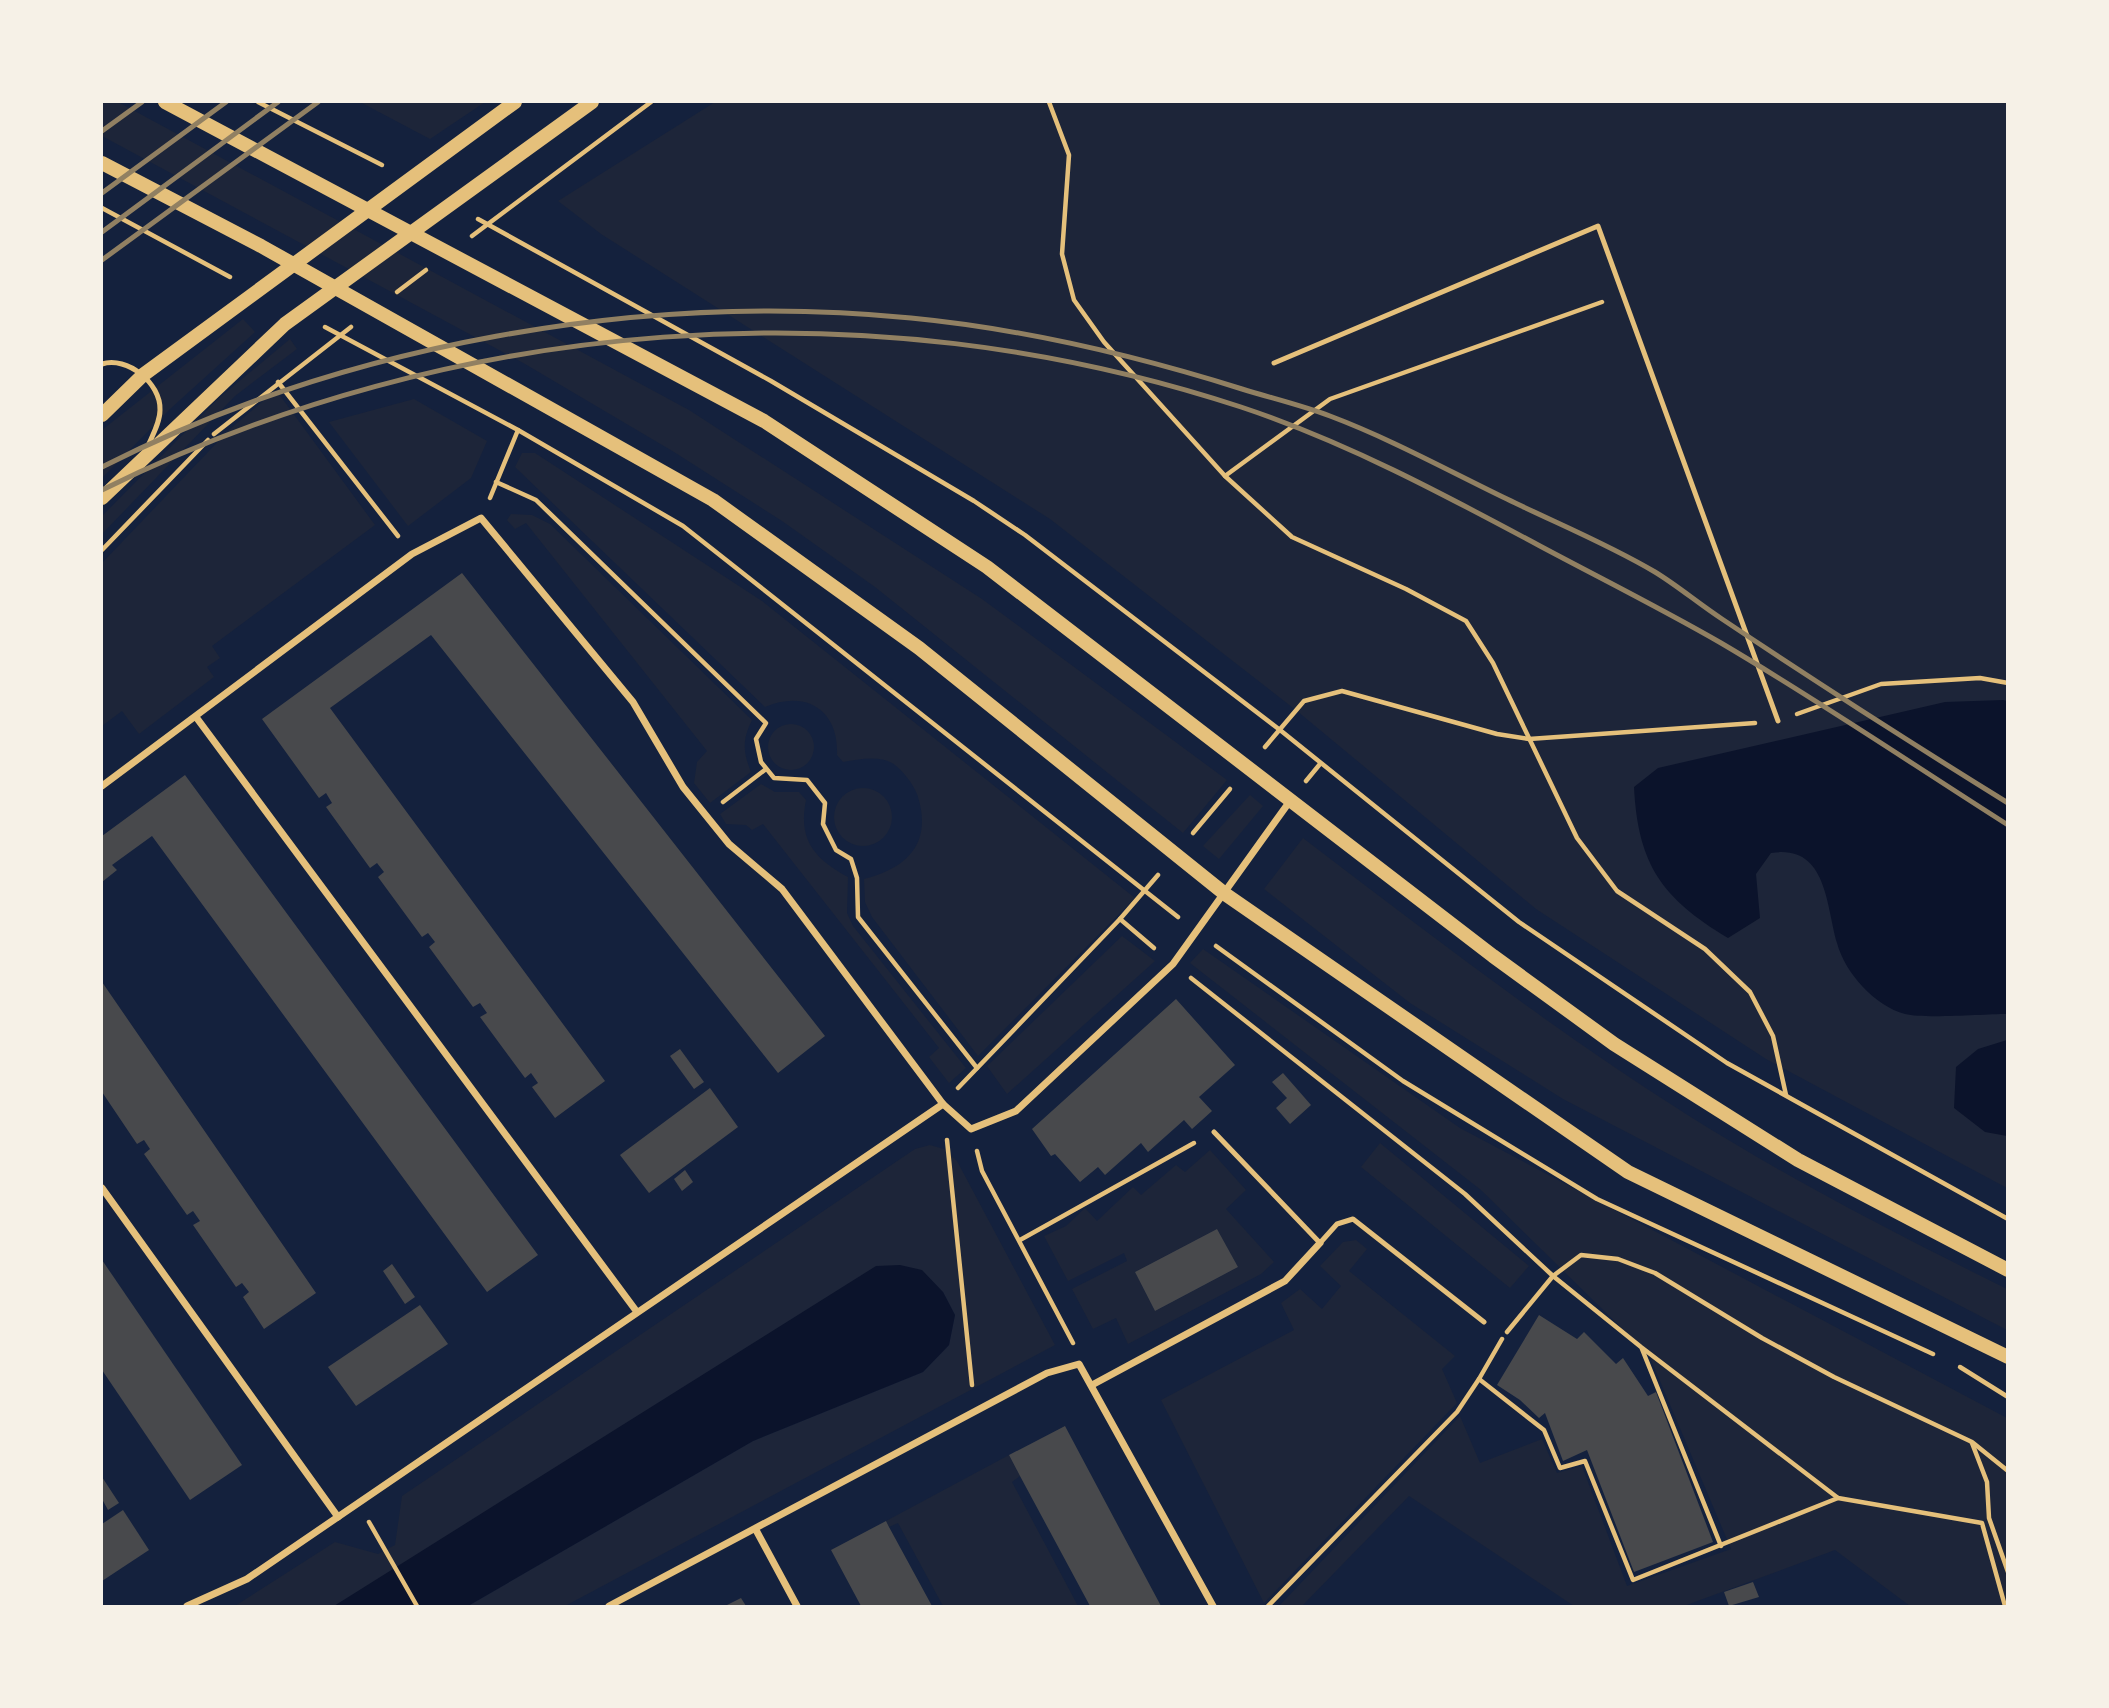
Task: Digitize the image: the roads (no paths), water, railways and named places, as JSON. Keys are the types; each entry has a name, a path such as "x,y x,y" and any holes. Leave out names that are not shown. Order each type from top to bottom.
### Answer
{"main road":[{"path":"164,102 764,421 987,567 1614,1044 1798,1160 2007,1270"},
{"path":"102,415 143,375 515,102"},
{"path":"102,498 285,324 592,102"},
{"path":"102,163 261,246 713,500 919,648 1225,894 1628,1172 2007,1357"}],"street":[{"path":"102,786 412,554 481,518 633,702 683,788 729,844 782,889 943,1104 971,1129 1016,1111 1173,964 1290,800"},
{"path":"196,717 637,1312"},
{"path":"187,1606 247,1579 943,1104"},
{"path":"102,1188 338,1517"},
{"path":"1092,1385 1285,1281 1320,1243"},
{"path":"609,1606 1046,1373 1079,1364 1213,1606"},
{"path":"756,1530 797,1606"}],"lane":[{"path":"1274,363 1598,226 1778,721"},
{"path":"102,364 125,364 143,375 158,395 160,411 143,457"},
{"path":"1214,1132 1320,1243 1336,1224 1353,1219 1484,1322"}],"railway":[{"path":"102,131 142,102"},
{"path":"102,193 226,102"},
{"path":"102,232 278,102"},
{"path":"102,260 318,102"},
{"path":"102,467 195,424 293,388 393,359 496,336 600,321 705,313 809,312 911,318 1037,336 1120,354 1319,412 1398,445 1655,572 1793,666 2008,803"},
{"path":"102,490 236,431 376,386 518,355 663,337 809,333 955,344 1099,368 1241,407 1280,421 1430,488 1721,643 2008,825"}]}
